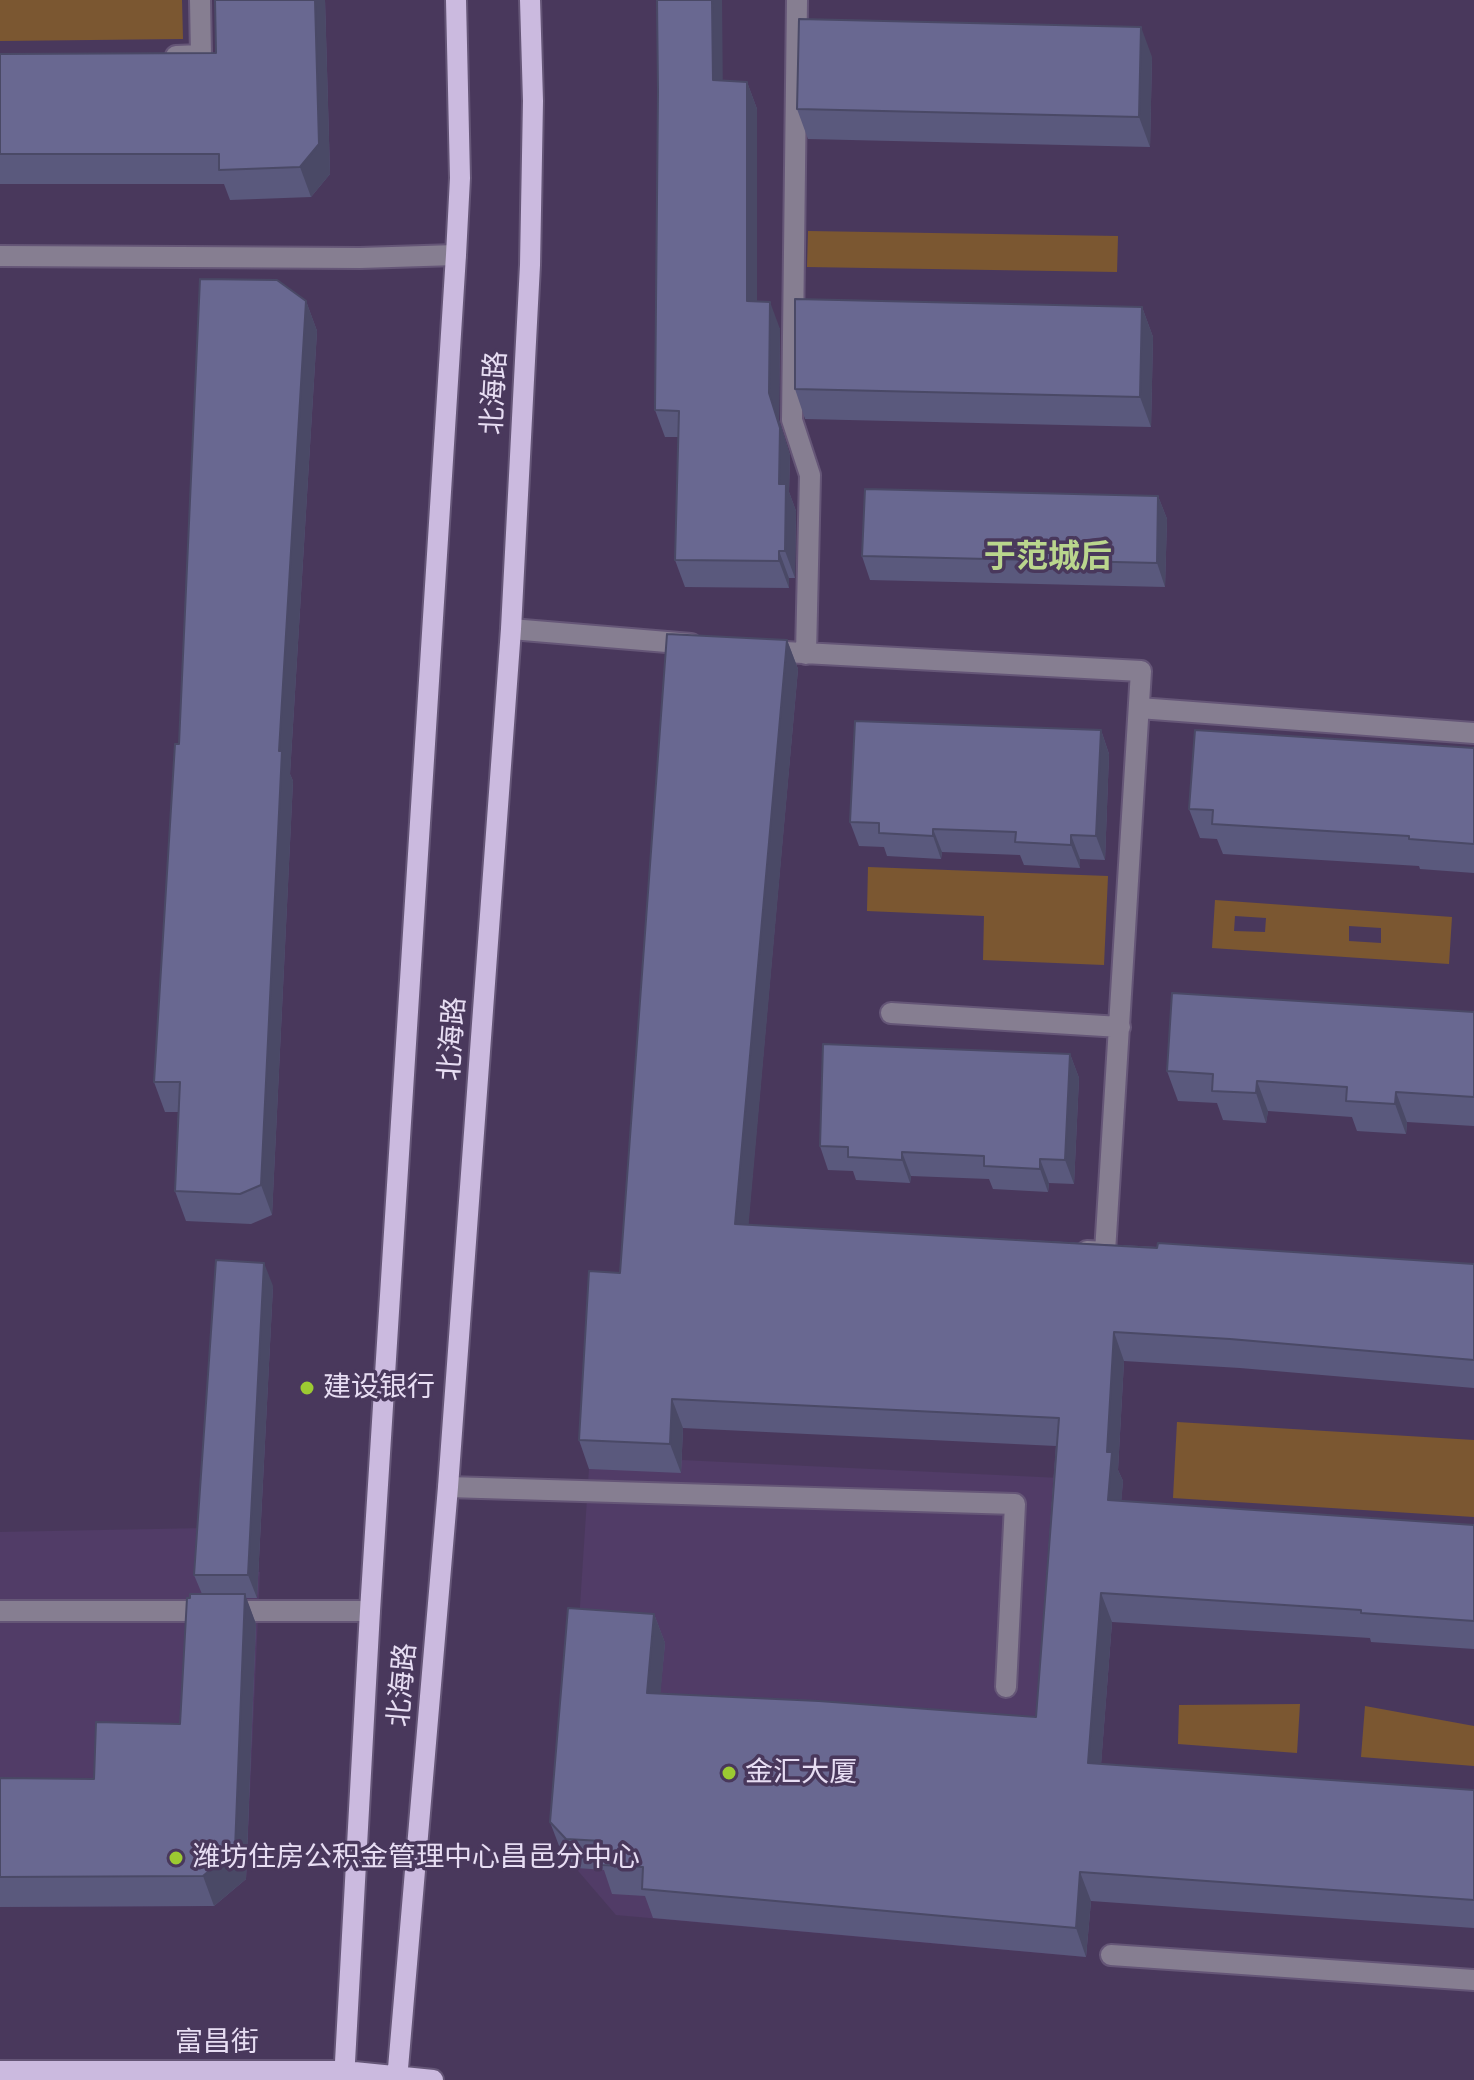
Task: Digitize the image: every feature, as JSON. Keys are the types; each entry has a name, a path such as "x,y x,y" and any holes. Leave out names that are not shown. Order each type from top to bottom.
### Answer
{"main road":[{"name":"北海路","path":"344,2075 370,1611 456,255 460,178 456,0"},
{"name":"北海路","path":"397,2079 448,1487 511,629 530,265 533,101 530,0"},
{"name":"富昌街","path":"0,2071 344,2075 433,2080"}],"street":[{"path":"154,56 201,55 200,0"},
{"path":"797,0 792,420 810,475 806,654"},
{"path":"0,256 360,258 456,255"},
{"path":"511,629 713,646"},
{"path":"744,649 1141,671 1105,1252 1073,1250"},
{"path":"1139,708 1474,733"},
{"path":"891,1013 1120,1027"},
{"path":"448,1487 1015,1504 1006,1687"},
{"path":"0,1611 370,1611"},
{"path":"1111,1955 1474,1980"}],"shaded area":[{"path":"0,0 182,0 183,39 0,41"},
{"path":"808,231 1118,236 1117,272 807,267"},
{"path":"868,867 1108,876 1104,965 983,960 984,916 867,911"},
{"path":"1215,900 1452,917 1449,964 1212,948","holes":["1235,916 1266,918 1265,932 1234,931","1349,926 1381,928 1381,943 1349,941"]},
{"path":"600,1300 681,1460 1123,1481 1086,1957 616,1915 561,1851"},
{"path":"1177,1422 1474,1440 1474,1517 1173,1498"},
{"path":"207,1528 205,1566 260,1572 246,1879 214,1906 0,1907 0,1532"},
{"path":"1300,1704 1297,1753 1178,1744 1179,1705"},
{"path":"1365,1706 1474,1726 1474,1766 1361,1757"}],"building":[{"path":"215,0 315,0 319,144 300,167 219,170 219,154 0,154 0,54 216,53"},
{"path":"657,0 712,0 713,80 747,82 747,301 770,302 769,393 780,428 779,484 786,484 785,551 779,551 779,561 675,560 679,411 655,410"},
{"path":"799,19 1141,27 1139,117 797,109"},
{"path":"200,279 277,280 306,301 279,751 282,751 261,1185 240,1194 175,1191 180,1082 154,1082 175,744 179,744"},
{"path":"795,299 1142,307 1140,397 795,389"},
{"path":"865,489 1158,496 1157,563 862,556"},
{"path":"667,634 787,640 735,1224 1157,1248 1158,1243 1474,1264 1474,1360 1114,1332 1107,1452 1112,1452 1108,1500 1474,1525 1474,1621 1361,1613 1361,1610 1101,1593 1088,1763 1474,1790 1474,1900 1080,1872 1076,1928 642,1889 643,1867 602,1865 602,1841 566,1839 550,1822 568,1608 654,1614 647,1693 819,1701 1036,1717 1059,1418 672,1399 670,1444 579,1440 589,1271 620,1273"},
{"path":"855,721 1101,730 1096,836 1071,835 1071,845 1015,842 1016,832 933,829 933,836 879,833 879,823 850,822"},
{"path":"1195,730 1474,748 1474,844 1409,839 1409,836 1212,824 1213,810 1189,809"},
{"path":"1172,993 1474,1012 1474,1097 1396,1092 1395,1104 1346,1101 1347,1087 1257,1081 1256,1093 1212,1091 1213,1074 1167,1071"},
{"path":"823,1044 1070,1054 1065,1160 1040,1159 1040,1169 984,1166 984,1156 902,1152 902,1160 848,1157 848,1147 820,1146"},
{"path":"216,1260 264,1263 248,1575 194,1575"},
{"path":"190,1594 245,1594 235,1849 203,1876 0,1877 0,1778 94,1779 96,1722 180,1724 187,1598"}],"place":[{"name":"建设银行","path":"307,1388"},
{"name":"金汇大厦","path":"729,1773"},
{"name":"潍坊住房公积金管理中心昌邑分中心","path":"176,1858"}],"district":[{"name":"于范城后","path":"1048,558"}]}
